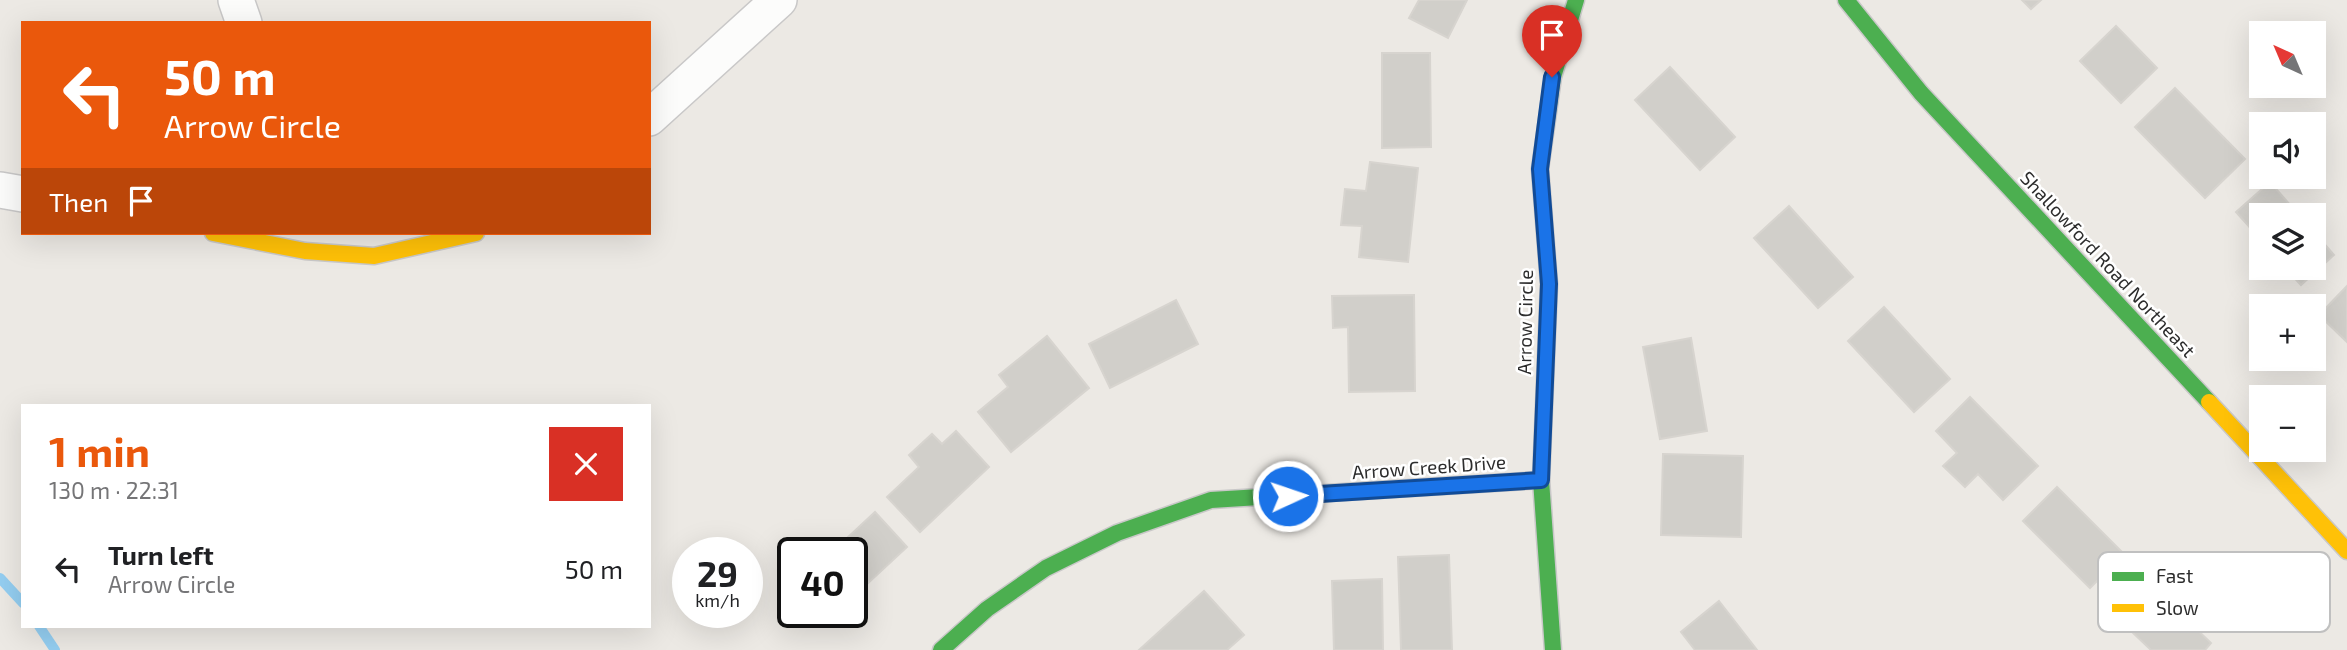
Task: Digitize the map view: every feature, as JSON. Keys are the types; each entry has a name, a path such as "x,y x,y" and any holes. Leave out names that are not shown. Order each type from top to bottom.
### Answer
{"street":[{"path":"236,0 243,21"},
{"path":"651,116 779,0"},
{"name":"Arrow Circle","path":"1553,650 1541,480 1549,284 1540,169 1552,77 1576,0"},
{"name":"Shallowford Road Northeast","path":"1846,0 1921,93 2347,551"},
{"path":"0,190 21,194"},
{"path":"233,235 305,242 374,256 467,235"},
{"name":"Arrow Creek Drive","path":"941,650 987,609 1046,568 1117,533 1211,500 1541,480"}],"building":[{"path":"1419,0 1467,0 1448,38 1409,18"},
{"path":"2022,0 2041,0 2031,9"},
{"path":"2116,26 2157,68 2121,103 2080,61"},
{"path":"1382,53 1430,53 1431,147 1382,148"},
{"path":"1670,67 1735,137 1700,170 1635,100"},
{"path":"2175,88 2245,159 2205,198 2135,127"},
{"path":"1370,162 1418,168 1408,262 1359,257 1362,226 1341,225 1345,189 1366,191"},
{"path":"2262,189 2276,189 2288,203 2249,203 2249,227 2236,212"},
{"path":"1789,206 1853,277 1818,308 1754,238"},
{"path":"2326,246 2334,255 2326,262"},
{"path":"2347,286 2347,342 2326,322 2326,308"},
{"path":"1414,295 1415,391 1349,392 1348,327 1333,328 1332,296"},
{"path":"1176,300 1198,344 1110,388 1089,344"},
{"path":"1884,307 1950,379 1914,412 1848,341"},
{"path":"1047,336 1089,388 1011,452 978,412 1008,387 999,375"},
{"path":"1691,338 1707,431 1660,439 1643,347"},
{"path":"1970,397 2038,466 2003,500 1978,474 1965,487 1943,466 1957,453 1936,431"},
{"path":"956,431 989,467 920,532 887,497 919,467 909,455 932,434 942,444"},
{"path":"1663,454 1743,456 1741,537 1661,535"},
{"path":"2057,487 2122,552 2098,552 2098,580 2090,588 2023,521"},
{"path":"875,512 907,547 868,583 868,537 848,537"},
{"path":"1449,555 1452,650 1401,650 1398,557"},
{"path":"1382,579 1383,650 1334,650 1332,581"},
{"path":"1204,591 1244,635 1227,650 1139,650"},
{"path":"1719,601 1757,650 1695,650 1681,632"},
{"path":"2132,632 2200,632 2211,643 2205,650 2151,650"}],"waterway":[{"path":"0,578 21,601"},
{"path":"40,628 55,650"}],"traffic: fast":[{"path":"1553,650 1541,480 1549,284 1540,169 1553,77 1576,0"},
{"path":"1846,0 1921,93 2209,402"},
{"path":"941,650 987,609 1046,568 1117,533 1211,500 1541,480"}],"traffic: slow":[{"path":"223,235 305,251 374,256 467,235"},
{"path":"2209,402 2347,551"}],"route":[{"path":"1288,496 1541,480 1549,284 1540,169 1552,77"}]}
